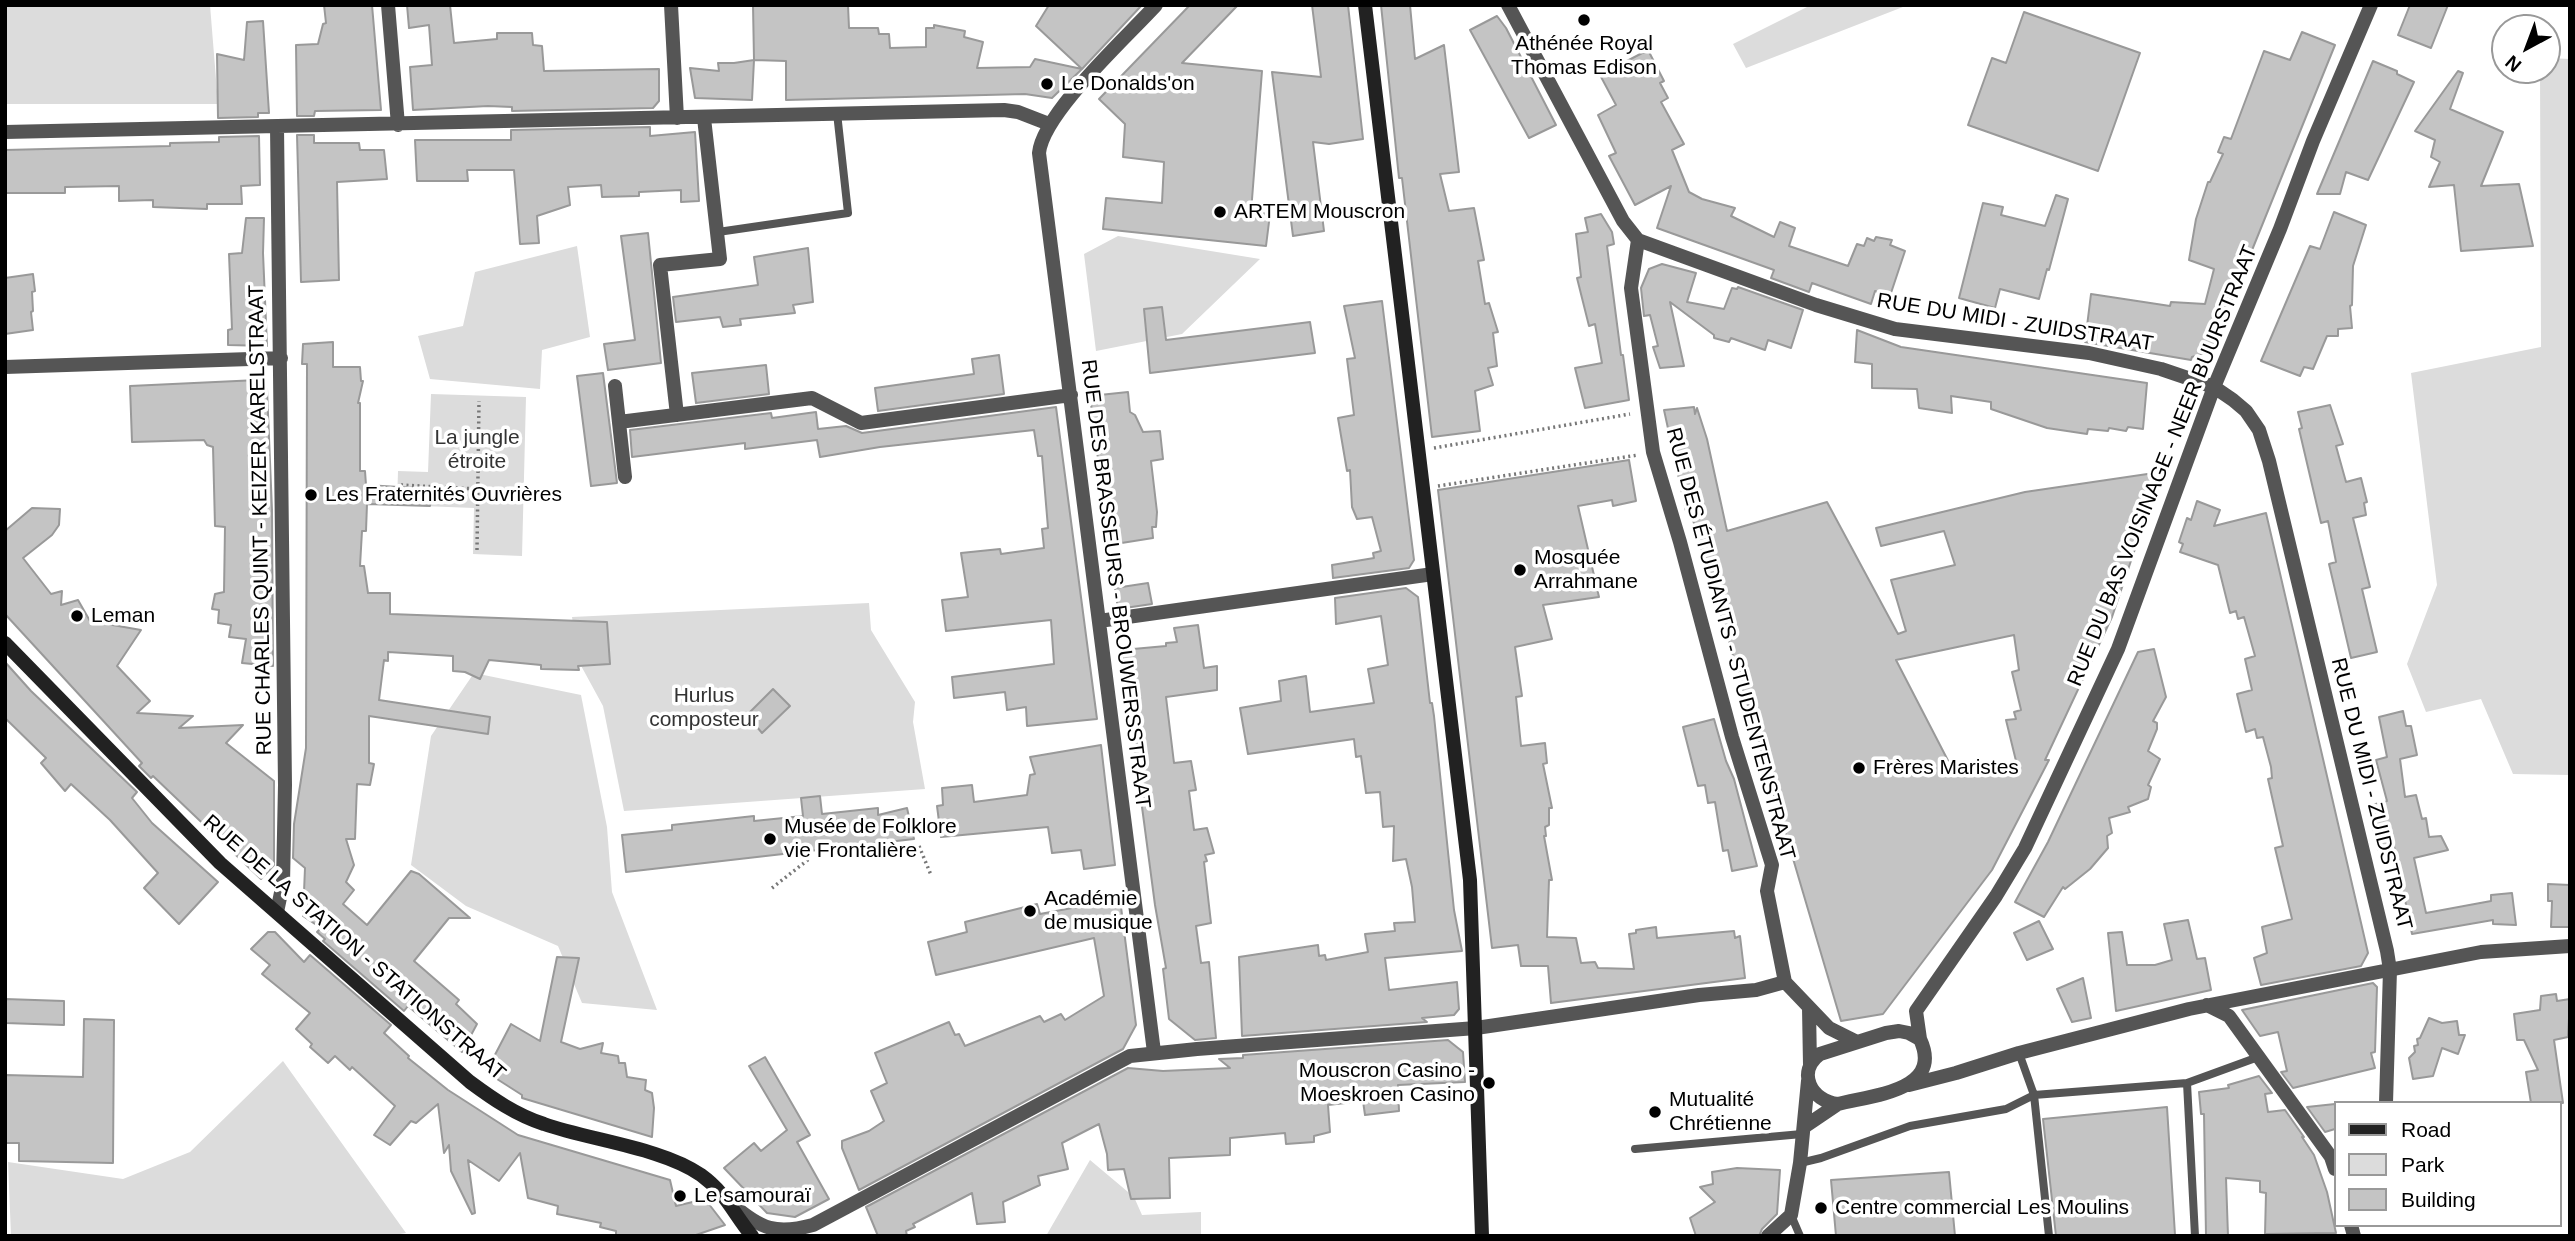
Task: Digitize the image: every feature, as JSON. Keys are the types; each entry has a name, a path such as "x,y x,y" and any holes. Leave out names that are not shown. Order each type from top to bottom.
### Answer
{"street":[{"path":"388,5 398,125"},
{"path":"671,5 677,117"},
{"path":"5,132 1004,110 1018,112 1049,124 1059,109 1156,5"},
{"path":"1365,5 1470,880 1482,1236"},
{"path":"1508,5 1623,221 1638,240"},
{"name":"RUE DU BAS VOISINAGE - NEER BUURSTRAAT","path":"1926,1059 1916,1011 1996,896 2025,848 2118,649 2214,387 2371,5"},
{"path":"677,415 660,265 720,258 704,118"},
{"name":"RUE DES BRASSEURS - BROUWERSSTRAAT","path":"1049,124 1040,143 1039,164 1154,1052"},
{"name":"RUE CHARLES QUINT - KEIZER KARELSTRAAT","path":"277,912 283,883 285,786 278,127"},
{"name":"RUE DU MIDI - ZUIDSTRAAT","path":"1638,240 1816,305 1895,329 2089,353 2161,369 2214,387 2246,411 2259,430 2269,461 2390,970 2386,1101"},
{"name":"RUE DES ÉTUDIANTS - STUDENTENSTRAAT","path":"1638,240 1630,288 1653,452 1732,737 1772,865 1767,891 1785,982"},
{"path":"5,367 281,358"},
{"path":"615,386 625,477"},
{"path":"619,422 812,398 862,423 1071,395"},
{"path":"1099,621 1433,574"},
{"name":"RUE DE LA STATION - STATIONSTRAAT","path":"5,643 178,821 464,1077 493,1098 543,1124 682,1164 704,1177 728,1200 749,1234"},
{"path":"1808,1081 1818,1097 1828,1103 1838,1104 1956,1073 2019,1053 2207,1005 2481,952 2570,946"},
{"path":"801,1236 813,1225 1130,1056 1476,1028 1699,995 1756,990 1785,982 1829,1028 1857,1042"},
{"path":"2207,1005 2229,1016 2261,1056 2334,1161"},
{"path":"1768,1236 1791,1215 1800,1163 1810,1065 1809,1008"},
{"path":"1810,1065 1820,1054 1899,1031 1920,1039"},
{"path":"1909,1085 1922,1073 1926,1059 1956,1073"},
{"path":"1802,1136 1838,1104"},
{"path":"728,1200 751,1220 768,1229 786,1230 813,1225"}],"lane":[{"path":"718,232 848,213 837,113"},
{"path":"2019,1053 2034,1095 2049,1236"},
{"path":"1800,1163 1910,1126 2006,1109 2034,1095 2187,1083 2261,1056"},
{"path":"2187,1083 2195,1236"},
{"path":"1635,1149 1802,1136"},
{"path":"1791,1215 1800,1236"}],"path":[{"path":"477,550 479,401"},
{"path":"1418,451 1647,411"},
{"path":"1423,489 1653,452"},
{"path":"401,485 478,489"},
{"path":"919,846 931,875"},
{"path":"772,888 809,859"}],"green space":[{"path":"5,5 210,5 218,104 5,104"},
{"path":"1811,5 1908,5 1746,68 1733,44"},
{"path":"2561,59 2570,59 2570,775 2513,774 2481,699 2426,712 2407,664 2437,585 2411,373 2541,347 2540,84 2561,84"},
{"path":"1118,236 1260,259 1182,334 1096,351 1084,254"},
{"path":"577,246 590,337 542,350 540,389 430,379 418,336 463,326 475,272"},
{"name":"La jungle étroite","path":"431,394 526,397 522,556 473,554 474,508 397,505 398,471 428,472"},
{"name":"Hurlus composteur","path":"869,603 871,630 915,702 913,722 925,789 624,811 603,706 579,662 572,617"},
{"path":"474,673 581,695 607,827 612,892 657,1010 582,1003 558,946 466,906 411,865 431,736"},
{"path":"283,1061 406,1233 387,1236 11,1236 8,1162 123,1179 190,1152"},
{"path":"1090,1160 1134,1197 1142,1215 1201,1212 1201,1236 1046,1236"}],"building":[{"path":"324,5 372,5 381,110 315,111 314,116 297,116 296,45 318,44 323,24 326,23"},
{"path":"407,5 450,5 454,43 497,39 497,33 532,33 533,45 542,46 544,71 659,69 659,101 653,108 512,111 512,107 488,106 413,110 410,67 432,65 429,25 409,28"},
{"path":"753,5 848,5 849,28 878,28 879,34 889,34 890,48 926,47 926,28 934,28 934,25 965,31 964,37 983,42 977,68 1030,67 1035,59 1082,69 1052,98 1025,94 786,100 786,61 754,60"},
{"path":"1049,5 1142,5 1082,69 1036,26"},
{"path":"1190,5 1238,5 1182,63 1262,71 1251,212 1270,214 1266,246 1103,229 1106,198 1162,203 1164,162 1123,157 1125,124 1099,99"},
{"path":"1312,5 1348,5 1363,139 1329,144 1313,142 1324,231 1293,236 1272,72 1321,77"},
{"path":"1381,5 1410,5 1415,59 1444,45 1459,172 1440,174 1449,211 1474,208 1484,260 1478,261 1485,304 1489,303 1498,332 1493,333 1497,366 1488,368 1493,385 1475,391 1480,431 1432,437 1402,178 1399,178"},
{"path":"2410,5 2448,5 2431,48 2398,35"},
{"path":"2024,12 2140,53 2098,171 1968,125 1992,58 2006,63"},
{"path":"1497,16 1506,28 1556,125 1529,138 1470,30"},
{"path":"263,21 269,113 258,113 258,117 218,118 217,54 244,60 247,22"},
{"path":"2302,32 2335,45 2229,307 2226,307 2221,323 2214,325 2214,346 2209,345 2208,352 2192,357 2191,360 2085,342 2091,294 2170,306 2171,302 2205,304 2214,269 2189,260 2196,219 2208,182 2223,154 2218,152 2224,137 2231,139 2264,51 2290,60"},
{"path":"1648,50 1664,81 1660,83 1668,98 1661,102 1684,144 1672,150 1689,192 1702,199 1735,208 1731,216 1774,237 1780,222 1795,228 1789,246 1848,266 1857,244 1864,246 1867,238 1874,241 1876,237 1892,240 1890,245 1905,251 1890,296 1875,291 1871,304 1812,283 1809,292 1771,278 1774,270 1657,228 1671,186 1635,205 1609,156 1616,153 1598,115 1616,105 1600,75"},
{"path":"754,60 752,100 695,98 690,68 719,71 718,63"},
{"path":"2373,61 2414,82 2368,180 2346,172 2340,194 2317,194"},
{"path":"2458,71 2463,73 2450,109 2503,132 2481,186 2519,184 2533,246 2461,251 2454,185 2429,187 2440,162 2431,157 2435,140 2415,131"},
{"path":"650,127 650,136 695,132 699,201 681,202 681,190 639,192 639,196 602,197 601,185 568,187 570,205 537,216 539,243 520,244 514,170 467,170 468,181 417,181 415,140 511,140 511,130"},
{"path":"297,135 314,135 314,143 359,143 360,150 384,150 387,179 337,182 339,280 301,282"},
{"path":"259,136 260,185 241,186 242,204 207,204 207,209 153,207 153,200 119,201 119,186 65,187 65,193 5,193 5,150 170,146 170,143 219,142 219,137"},
{"path":"2056,195 2068,199 2039,299 2000,289 1995,308 1959,298 1983,203 2003,207 2001,215 2045,226"},
{"path":"2334,212 2366,225 2353,266 2350,306 2352,328 2338,329 2338,336 2327,336 2313,369 2304,367 2300,376 2261,361 2310,246 2320,249"},
{"path":"1601,214 1612,232 1614,244 1607,246 1629,400 1585,408 1575,368 1602,363 1595,324 1589,326 1577,278 1581,277 1576,234 1588,232 1585,218"},
{"path":"246,218 264,218 267,346 228,345 228,330 232,329 229,254 242,253"},
{"path":"648,233 661,363 608,370 604,344 635,340 621,236"},
{"path":"808,248 813,302 793,305 795,313 740,319 741,325 723,327 720,317 676,322 673,297 758,285 754,257"},
{"path":"1662,264 1696,273 1687,302 1724,309 1732,288 1738,287 1803,310 1791,348 1768,340 1765,350 1731,338 1729,342 1714,338 1714,335 1670,302 1684,366 1660,368 1653,347 1658,346 1650,315 1644,316 1641,288 1649,269"},
{"path":"33,274 33,330 5,334 5,278"},
{"path":"1382,301 1414,560 1409,568 1333,578 1332,565 1374,558 1373,553 1381,551 1372,517 1357,519 1352,507 1350,470 1347,471 1338,418 1354,415 1347,359 1355,358 1344,306"},
{"path":"1162,307 1166,340 1310,322 1315,353 1150,373 1144,309"},
{"path":"1857,330 1901,347 2147,383 2143,429 2088,429 2087,434 2047,428 1991,409 1991,402 1951,396 1952,413 1919,408 1917,389 1872,388 1872,364 1855,362"},
{"path":"333,342 333,367 360,367 363,381 358,403 360,471 365,471 366,485 432,489 430,506 367,504 360,566 364,566 368,593 390,593 390,614 607,622 610,664 578,666 579,670 541,669 541,665 489,660 480,679 465,672 453,671 453,656 388,652 388,661 384,660 379,700 490,717 488,734 369,716 369,763 374,764 370,785 357,784 355,839 346,839 354,865 346,882 354,890 343,904 367,925 411,871 419,874 470,918 449,918 414,961 459,1000 456,1004 477,1024 462,1052 408,1006 404,1011 323,941 325,939 317,932 321,928 303,916 305,868 293,858 294,824 306,748 307,364 302,364 303,344"},
{"path":"999,355 1004,394 878,411 875,388 974,374 972,359"},
{"path":"766,365 769,394 696,403 692,373"},
{"path":"603,373 617,483 591,486 577,376"},
{"path":"258,380 267,389 272,510 273,666 242,663 246,639 229,637 231,625 218,623 219,610 212,609 215,594 224,592 225,527 215,526 213,447 207,445 204,440 132,442 130,386"},
{"path":"1128,392 1130,412 1135,415 1143,432 1160,431 1163,459 1151,461 1157,512 1156,527 1152,527 1153,538 1109,545 1090,396"},
{"path":"2330,405 2343,444 2336,446 2346,482 2361,478 2367,502 2364,503 2366,515 2353,518 2370,587 2362,589 2377,652 2351,658 2329,564 2336,562 2328,521 2321,523 2299,429 2302,428 2298,412"},
{"path":"1056,407 1097,719 1027,726 1026,707 1007,710 1005,692 954,698 952,677 1054,664 1051,620 946,631 942,600 968,597 961,553 1000,549 1001,554 1044,548 1042,529 1048,528 1042,456 1038,456 1034,430 880,447 820,457 817,440 745,449 745,443 632,457 630,430 771,413 772,418 816,412 818,429 846,426 862,433"},
{"name":"Frères Maristes","path":"1694,407 1695,414 1697,408 1707,439 1727,531 1827,502 1898,634 1906,631 1891,580 1955,565 1944,531 1881,546 1876,528 2025,492 2161,472 2112,617 2045,760 2049,760 1992,870 1883,1014 1841,1021 1690,510 1686,511 1664,410","holes":["2014,635 2019,670 2012,672 2021,710 2014,712 2016,719 2006,720 2017,765 1956,776 1896,660"]},
{"path":"1629,460 1636,501 1613,506 1612,500 1578,506 1599,597 1543,605 1552,639 1515,647 1522,696 1516,697 1521,746 1545,743 1547,763 1543,764 1552,808 1549,808 1549,825 1545,827 1544,836 1552,880 1549,880 1547,937 1576,938 1581,963 1595,962 1598,968 1634,969 1629,934 1636,933 1636,930 1656,927 1657,938 1734,931 1735,938 1740,936 1745,978 1551,1003 1548,966 1521,966 1518,945 1492,948 1438,490"},
{"path":"2197,501 2220,510 2214,526 2266,513 2368,953 2361,966 2261,985 2254,958 2267,953 2262,927 2292,919 2275,848 2283,846 2268,779 2272,778 2271,767 2263,737 2257,738 2255,729 2246,732 2237,694 2252,690 2245,659 2255,656 2244,617 2238,619 2236,611 2230,613 2218,565 2180,552 2183,544 2179,542 2187,518 2191,520"},
{"path":"32,508 60,509 59,525 52,535 23,558 51,594 62,591 61,605 78,600 90,621 141,630 117,666 150,701 137,713 193,716 179,728 243,725 226,743 274,781 274,865 261,879 153,776 151,778 139,766 142,763 5,614 5,531"},
{"path":"1148,583 1152,604 1118,609 1115,588"},
{"path":"1406,588 1418,597 1430,703 1434,716 1454,910 1462,951 1385,958 1389,990 1457,982 1459,1009 1454,1015 1422,1018 1427,1022 1242,1036 1239,957 1318,945 1319,956 1325,955 1326,960 1368,952 1365,934 1395,931 1394,923 1415,922 1406,859 1393,861 1394,826 1383,827 1380,792 1366,793 1361,756 1356,757 1354,739 1248,754 1240,708 1281,701 1279,681 1306,676 1310,712 1374,703 1368,669 1388,665 1381,616 1336,624 1335,598"},
{"path":"1198,625 1204,668 1217,666 1217,690 1166,697 1174,763 1191,761 1196,790 1189,791 1194,830 1207,828 1214,853 1205,855 1207,861 1204,862 1211,923 1196,926 1201,963 1209,962 1216,1038 1195,1040 1169,1019 1163,969 1166,968 1133,739 1141,737 1138,715 1130,716 1122,650 1166,646 1166,643 1177,642 1174,628"},
{"path":"2154,649 2166,697 2153,721 2157,723 2157,729 2148,751 2160,759 2148,785 2151,787 2148,799 2128,807 2130,812 2109,818 2112,833 2107,836 2108,848 2090,869 2065,889 2063,887 2044,917 2015,902 2048,842 2138,652"},
{"path":"5,662 31,691 137,792 132,798 152,823 218,882 179,924 144,888 158,873 110,820 71,784 65,791 41,763 46,758 5,718"},
{"path":"773,689 790,706 762,733 747,715"},
{"path":"2403,711 2406,726 2411,726 2417,755 2400,759 2405,797 2416,795 2422,819 2426,818 2429,837 2441,836 2448,850 2414,858 2426,913 2491,901 2491,895 2512,893 2516,925 2493,924 2493,920 2412,934 2394,846 2378,850 2368,806 2387,801 2376,760 2387,757 2379,717"},
{"path":"1714,719 1734,779 1757,866 1732,871 1728,850 1723,851 1715,802 1708,803 1705,785 1698,786 1683,727"},
{"path":"1101,745 1115,865 1084,869 1081,850 1052,853 1048,827 941,837 937,806 943,805 942,788 972,785 974,802 1027,795 1030,775 1035,774 1030,757"},
{"path":"820,796 822,814 878,808 878,815 907,808 914,839 626,872 622,835 672,830 672,825 754,816 754,821 803,816 801,798"},
{"path":"2548,884 2570,885 2570,927 2551,927 2552,901 2548,901"},
{"path":"1120,899 1136,1025 1123,1049 859,1190 842,1148 842,1141 869,1131 884,1121 871,1091 887,1083 875,1053 949,1022 955,1035 959,1034 965,1046 1040,1016 1044,1022 1061,1014 1065,1020 1104,996 1094,938 936,975 928,942 967,932 965,922 1037,904 1040,914"},
{"path":"2188,920 2197,959 2205,958 2211,990 2116,1011 2108,933 2122,932 2127,965 2155,965 2172,960 2164,924"},
{"path":"2039,921 2053,949 2027,960 2014,933"},
{"path":"268,932 275,932 304,962 310,955 391,1025 384,1033 409,1056 408,1058 448,1090 518,1135 670,1180 676,1206 705,1199 725,1225 693,1236 616,1236 616,1231 600,1227 601,1223 557,1214 558,1206 528,1198 520,1153 499,1181 468,1160 475,1213 472,1214 451,1171 449,1145 444,1153 438,1104 416,1123 411,1121 390,1145 374,1135 395,1106 352,1067 350,1070 335,1056 328,1063 310,1047 312,1044 296,1029 310,1013 262,974 270,965 251,949"},
{"path":"557,957 579,958 561,1042 580,1049 603,1043 601,1053 618,1056 619,1063 625,1063 627,1077 646,1080 645,1090 652,1093 654,1108 652,1137 522,1098 522,1095 486,1072 511,1024 540,1041"},
{"path":"2083,978 2091,1018 2072,1022 2057,989"},
{"path":"2373,983 2377,987 2375,1052 2371,1053 2375,1068 2293,1088 2281,1072 2287,1071 2278,1032 2260,1036 2242,1010"},
{"path":"2556,994 2557,1001 2570,999 2568,1037 2554,1040 2563,1103 2531,1101 2526,1072 2538,1070 2524,1040 2517,1040 2514,1014 2540,1010 2541,996"},
{"path":"5,999 64,1001 64,1025 5,1023"},
{"path":"2429,1018 2442,1023 2457,1021 2459,1035 2465,1035 2458,1054 2442,1048 2433,1076 2413,1079 2409,1058 2415,1052 2414,1046 2418,1045 2417,1039 2420,1038"},
{"path":"84,1019 114,1020 113,1163 19,1161 19,1143 5,1143 5,1075 83,1077"},
{"path":"1448,1040 1463,1052 1465,1082 1398,1085 1399,1111 1365,1115 1363,1101 1328,1105 1330,1132 1314,1136 1314,1142 1286,1144 1285,1133 1230,1138 1230,1155 1169,1158 1170,1198 1131,1199 1124,1169 1108,1170 1099,1124 1062,1143 1068,1169 1038,1176 1040,1185 1003,1202 1005,1222 977,1224 972,1193 913,1224 915,1227 906,1231 907,1236 878,1236 866,1207 1128,1068 1163,1071 1230,1068 1219,1059"},
{"path":"765,1057 810,1135 797,1142 829,1199 795,1217 767,1213 724,1168 754,1143 761,1151 787,1130 749,1066"},
{"path":"2259,1076 2272,1093 2265,1094 2268,1112 2285,1110 2314,1155 2327,1192 2336,1233 2265,1234 2266,1193 2260,1192 2260,1181 2226,1178 2228,1236 2206,1236 2204,1114 2201,1114 2199,1092 2229,1088 2228,1085"},
{"path":"2334,1104 2334,1129 2325,1132 2307,1107"},
{"path":"2167,1107 2175,1235 2056,1236 2043,1119"},
{"path":"1737,1168 1780,1170 1777,1214 1762,1229 1759,1236 1696,1236 1690,1218 1715,1202 1700,1187 1713,1184 1712,1172"},
{"path":"1949,1172 1955,1236 1836,1236 1831,1180"}],"place":[{"name":"Athénée Royal Thomas Edison","path":"1584,20"},
{"name":"Le Donalds'on","path":"1047,84"},
{"name":"ARTEM Mouscron","path":"1220,212"},
{"name":"Les Fraternités Ouvrières","path":"311,495"},
{"name":"Mosquée Arrahmane","path":"1520,570"},
{"name":"Leman","path":"77,616"},
{"name":"Frères Maristes","path":"1859,768"},
{"name":"Musée de Folklore vie Frontalière","path":"770,839"},
{"name":"Académie de musique","path":"1030,911"},
{"name":"Mouscron Casino - Moeskroen Casino","path":"1489,1083"},
{"name":"Mutualité Chrétienne","path":"1655,1112"},
{"name":"Le samouraï","path":"680,1196"},
{"name":"Centre commercial Les Moulins","path":"1821,1208"}]}
